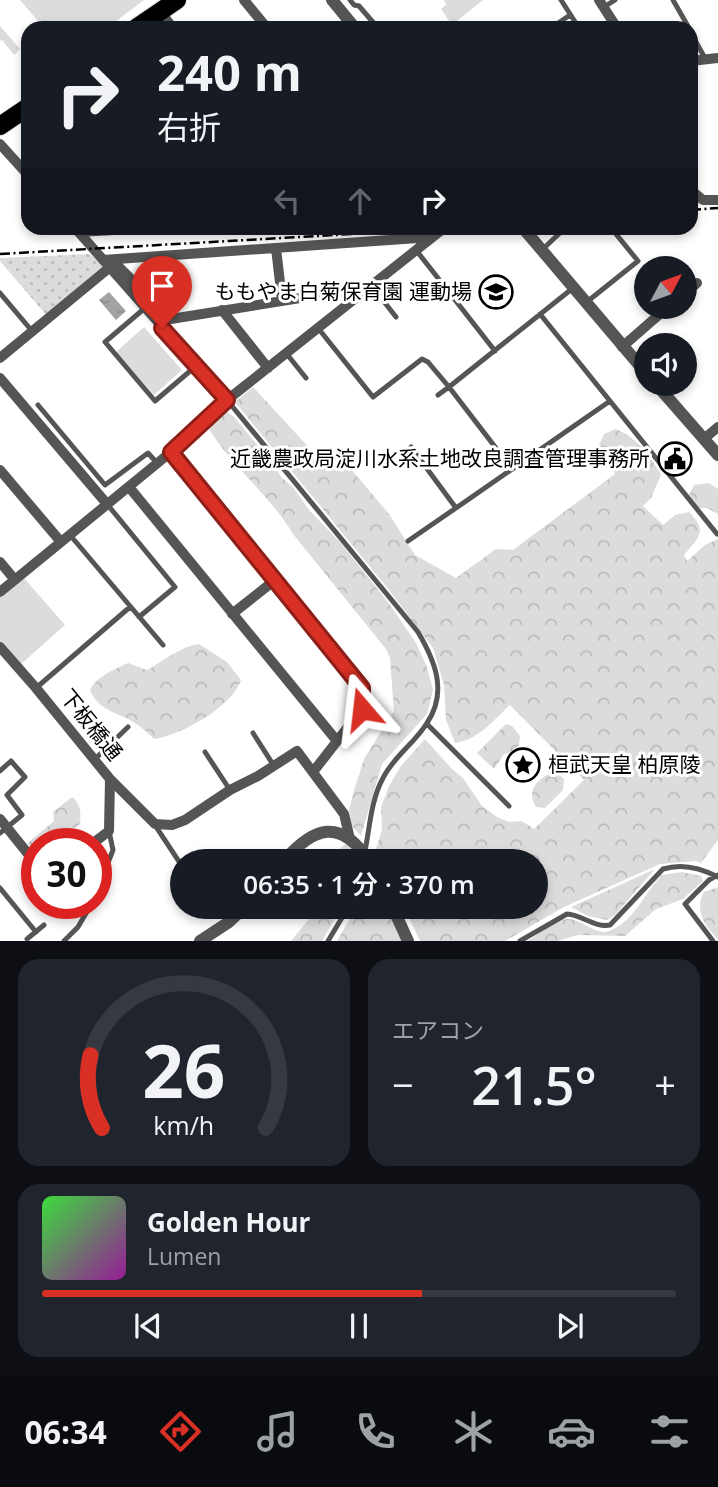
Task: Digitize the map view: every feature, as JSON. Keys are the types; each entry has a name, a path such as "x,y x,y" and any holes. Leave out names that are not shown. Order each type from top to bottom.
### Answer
{"highway":[{"path":"144,21 168,3"},
{"path":"0,126 21,112"}],"street":[{"path":"244,0 261,21"},
{"path":"332,0 349,21"},
{"path":"168,3 172,21"},
{"path":"601,3 613,21"},
{"path":"0,144 21,166"},
{"path":"698,196 702,200 718,200"},
{"path":"82,235 172,319 368,288"},
{"path":"0,592 130,487 227,400 435,235"},
{"path":"529,235 634,360"},
{"path":"0,358 33,332 108,262 432,237"},
{"path":"276,248 282,300"},
{"path":"108,262 145,309 227,400"},
{"path":"222,310 268,368"},
{"path":"622,346 654,319"},
{"path":"0,378 107,504"},
{"path":"667,396 718,455"},
{"path":"705,438 718,427"},
{"path":"171,452 362,688 362,709 313,772"},
{"path":"0,470 66,538"},
{"path":"130,487 337,741"},
{"path":"0,562 15,580"},
{"path":"232,614 275,580"},
{"name":"下板橋通","path":"0,647 110,779 155,824"},
{"path":"155,824 172,825 185,820 297,751 344,814 350,839 358,849"},
{"path":"110,779 110,828"},
{"path":"2,826 21,847"},
{"path":"294,849 311,835 331,832 350,839"},
{"path":"200,941 232,919"},
{"path":"398,919 408,941"}],"lane":[{"path":"350,0 373,21"},
{"path":"561,0 574,21"},
{"path":"601,3 615,0"},
{"path":"673,0 685,21"},
{"path":"561,21 570,15"},
{"path":"698,41 712,59"},
{"path":"542,250 558,235"},
{"path":"585,303 638,261 617,235"},
{"path":"416,250 495,351"},
{"path":"368,288 396,317"},
{"path":"438,395 573,288"},
{"path":"0,293 33,332"},
{"path":"8,303 14,298"},
{"path":"145,309 105,342 155,401 196,366"},
{"path":"540,314 717,534"},
{"path":"318,328 373,397 422,359 428,362 512,469"},
{"path":"286,353 306,378"},
{"path":"227,400 418,632 433,657 438,686 436,705 427,724 393,760 381,781 372,808 366,849"},
{"path":"408,541 610,401"},
{"path":"38,405 105,485 148,453 157,463"},
{"path":"411,447 456,508"},
{"path":"107,504 175,587 139,617"},
{"path":"66,538 163,645"},
{"path":"36,688 130,607"},
{"path":"427,724 509,806"},
{"path":"95,759 128,727"},
{"path":"253,733 275,766"},
{"path":"205,752 230,790"},
{"path":"0,771 11,761 25,777 7,794 22,815 2,826"},
{"path":"155,824 171,849"},
{"path":"520,941 567,914 598,925 610,925 663,869 686,867 717,876"},
{"path":"713,941 685,904 709,880 717,876"},
{"path":"0,888 36,932"},
{"path":"64,941 83,919"},
{"path":"328,941 341,919"},
{"path":"27,939 44,925"}],"green space":[{"path":"20,0 144,0 116,21 38,21"},
{"path":"444,0 483,0 457,21 449,21 441,9 446,5"},
{"path":"0,26 20,49 14,55 2,40 0,41"},
{"path":"90,254 103,269 47,316 0,261 0,258"},
{"path":"144,327 182,370 154,395 116,352"},
{"path":"253,387 328,468 350,468 389,514 415,555 456,578 496,549 513,550 615,474 599,445 604,434 616,429 643,448 661,475 651,498 643,506 663,525 675,515 689,512 699,525 699,535 684,555 687,561 705,545 718,539 718,840 701,863 696,861 660,864 548,916 548,849 376,849 382,830 381,807 389,786 401,766 425,739 463,778 482,806 497,817 509,822 522,821 534,829 584,780 510,705 478,734 455,743 446,720 444,685 433,648 235,402"},
{"path":"225,410 235,418 282,478 293,487 309,510 340,542 388,602 416,643 427,667 433,690 427,714 382,764 361,836 351,825 349,810 364,759 394,711 390,658 386,649 273,506 218,443 209,429 214,419"},
{"path":"709,483 718,489 718,514 707,508 698,508 689,495 694,485"},
{"path":"23,577 65,625 20,665 0,642 0,597"},
{"path":"199,644 227,662 241,680 236,690 217,709 178,732 154,739 134,722 101,705 90,691 101,677 128,663 147,670 178,651"},
{"path":"506,724 512,726 520,736 519,745 512,752 504,754 494,769 477,753"},
{"path":"549,774 558,774 564,779 563,790 545,808 536,807 532,792 539,780"},
{"path":"72,797 80,809 80,824 74,828 46,828 54,821 53,812"},
{"path":"655,869 616,914 607,920 588,916 571,907"},
{"path":"682,872 701,876 703,881 683,899 656,909 625,936 578,935 558,941 528,941 552,925 567,919 573,919 599,931 609,931 632,914 662,875"},
{"path":"718,887 718,939 708,929 700,905 704,892"},
{"path":"309,919 335,919 322,941 291,941"},
{"path":"350,919 393,919 403,941 337,941"},
{"path":"410,919 543,919 505,941 420,941"}],"water":[{"path":"109,292 126,311 116,320 99,300"}],"railway":[{"path":"698,209 718,208"},
{"path":"0,254 335,235"}],"place":[{"name":"ももやま白菊保育園 運動場","path":"496,292"},
{"name":"近畿農政局淀川水系土地改良調査管理事務所","path":"675,459"},
{"name":"桓武天皇 柏原陵","path":"523,765"}],"route":[{"path":"162,328 227,400 200,428 171,452 362,688 362,709"}]}
